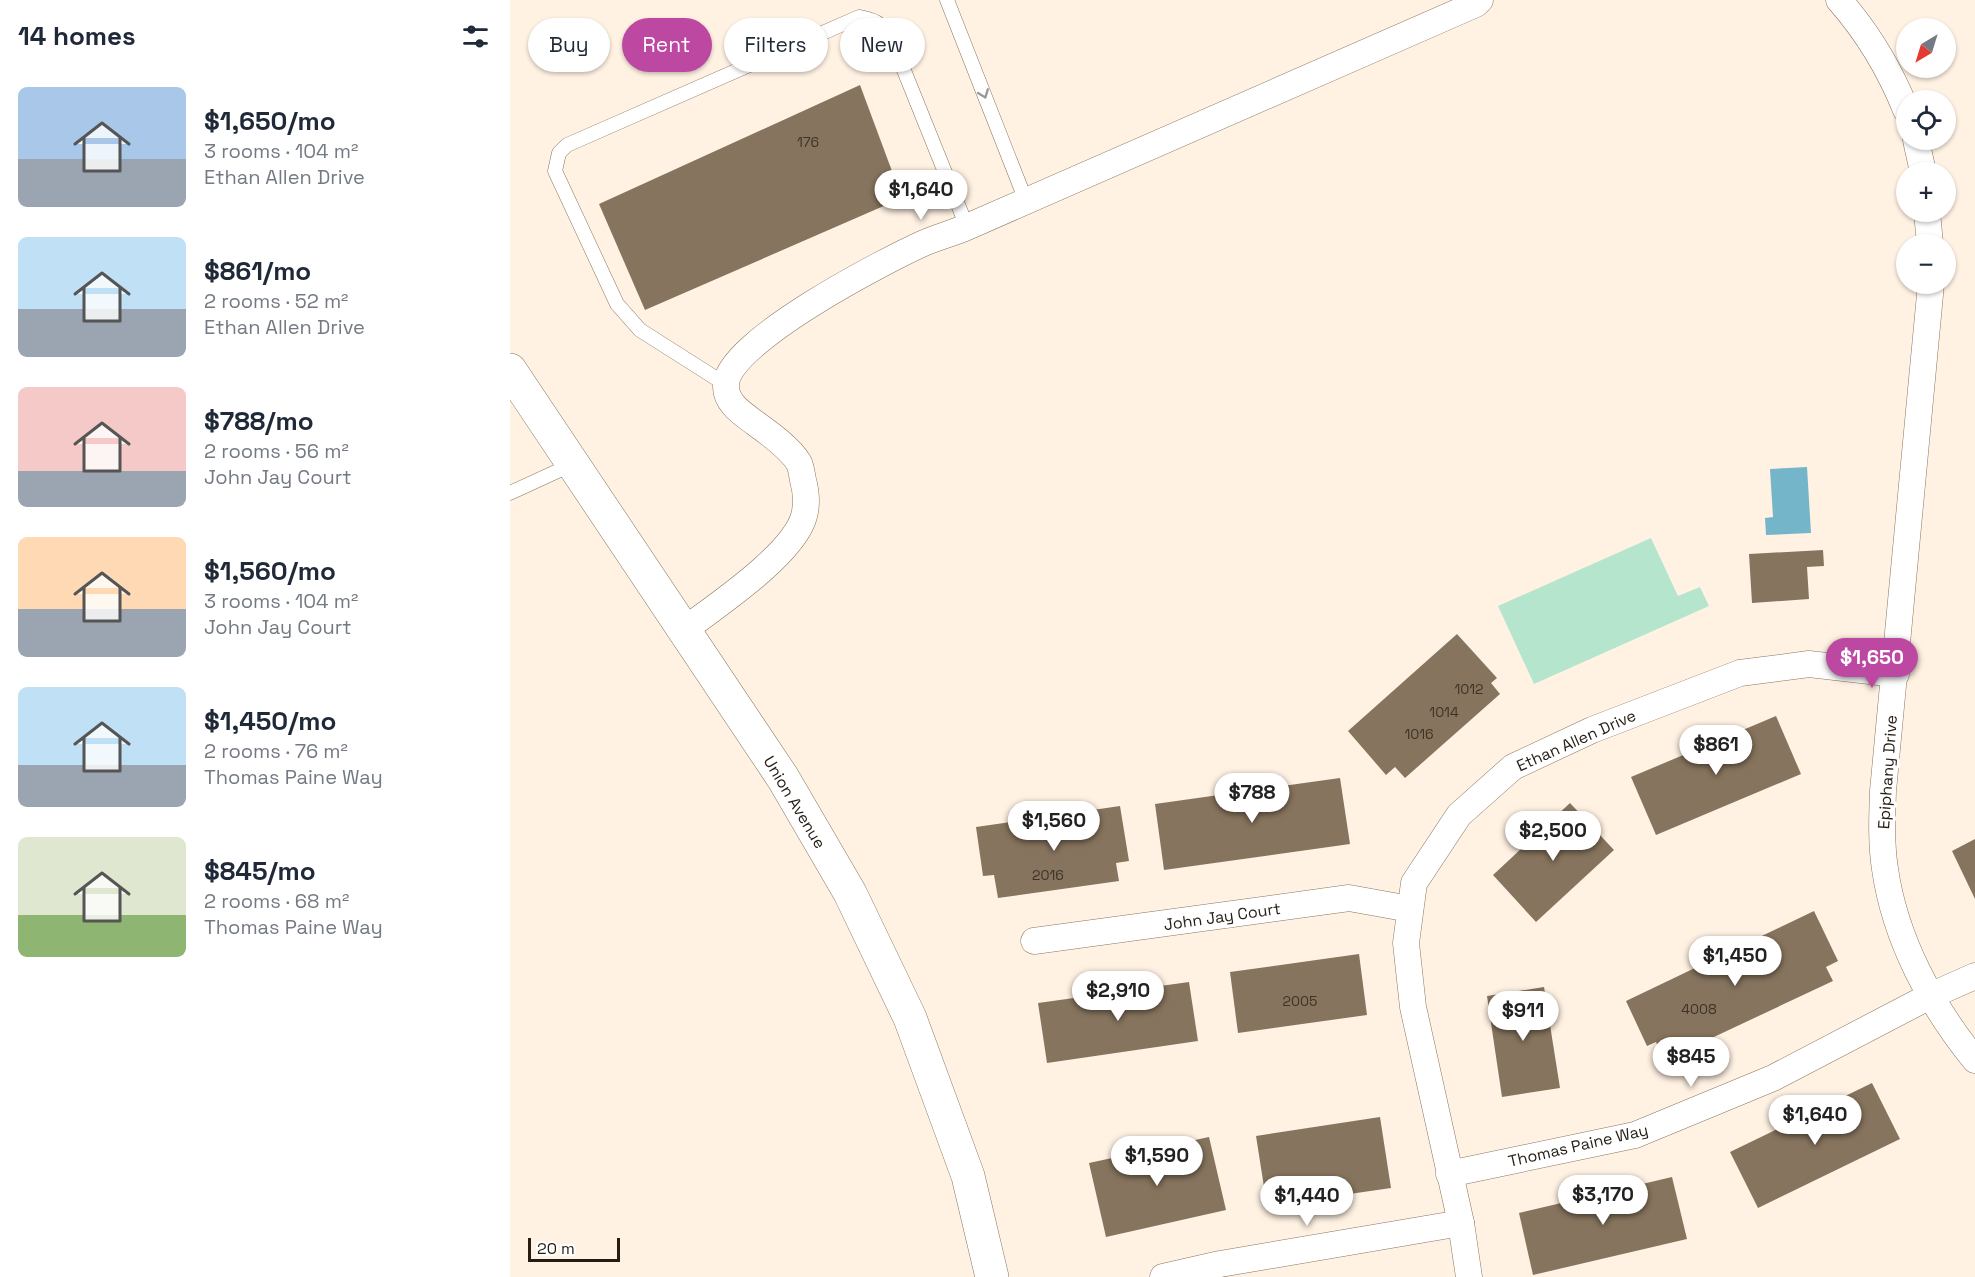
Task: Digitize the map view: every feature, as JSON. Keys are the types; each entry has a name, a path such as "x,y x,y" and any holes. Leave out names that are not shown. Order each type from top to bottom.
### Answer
{"street":[{"path":"684,630 757,574 790,542 804,517 806,491 799,463 777,439 737,410 728,397 725,384 733,368 746,353 783,321 855,279 924,243 967,227 1476,4 1480,0"},
{"path":"1839,0 1859,23 1894,79 1898,90"},
{"name":"Epiphany Drive","path":"1930,294 1896,674 1883,791 1882,834 1885,869 1892,906 1903,936 1930,996 1975,1060"},
{"name":"Union Avenue","path":"510,370 788,788 850,893 910,1018 968,1176 992,1277"},
{"name":"Ethan Allen Drive","path":"1469,1277 1461,1223 1413,1007 1406,943 1414,884 1459,815 1513,767 1592,730 1740,673 1809,664 1896,674"},
{"name":"John Jay Court","path":"1034,941 1349,898 1410,909"},
{"name":"Thomas Paine Way","path":"1449,1174 1635,1135 1773,1078 1930,996 1975,976"},
{"path":"1163,1277 1220,1264 1461,1223"}],"lane":[{"path":"947,0 1026,201"},
{"path":"725,384 640,330 617,304 555,171 559,153 567,145 859,17 875,20 885,30 895,48 967,227"},
{"path":"510,493 573,464"}],"green space":[{"path":"1651,538 1678,596 1700,587 1709,606 1534,684 1498,606"}],"water":[{"path":"1807,467 1811,533 1766,535 1765,518 1773,517 1770,469"}],"building":[{"path":"860,85 902,198 645,310 599,204"},
{"path":"1823,550 1824,566 1807,567 1809,599 1752,603 1749,554"},
{"path":"1457,634 1497,678 1491,683 1500,694 1405,778 1395,767 1386,775 1348,731"},
{"path":"1776,716 1801,774 1656,835 1631,777"},
{"path":"1340,778 1350,844 1164,870 1155,804"},
{"path":"1570,803 1614,850 1536,922 1493,875"},
{"path":"1120,806 1129,861 1116,863 1119,881 998,898 994,875 983,876 976,827"},
{"path":"1975,839 1975,899 1952,851"},
{"path":"1814,911 1838,961 1826,967 1833,981 1665,1060 1656,1042 1647,1046 1626,1001"},
{"path":"1359,954 1367,1015 1238,1033 1230,972"},
{"path":"1189,982 1198,1041 1047,1063 1038,1003"},
{"path":"1544,987 1560,1088 1502,1097 1487,996"},
{"path":"1872,1083 1900,1139 1758,1208 1730,1152"},
{"path":"1380,1117 1391,1188 1267,1206 1256,1136"},
{"path":"1209,1137 1226,1210 1106,1237 1089,1163"},
{"path":"1672,1177 1687,1239 1533,1275 1519,1213"}]}
